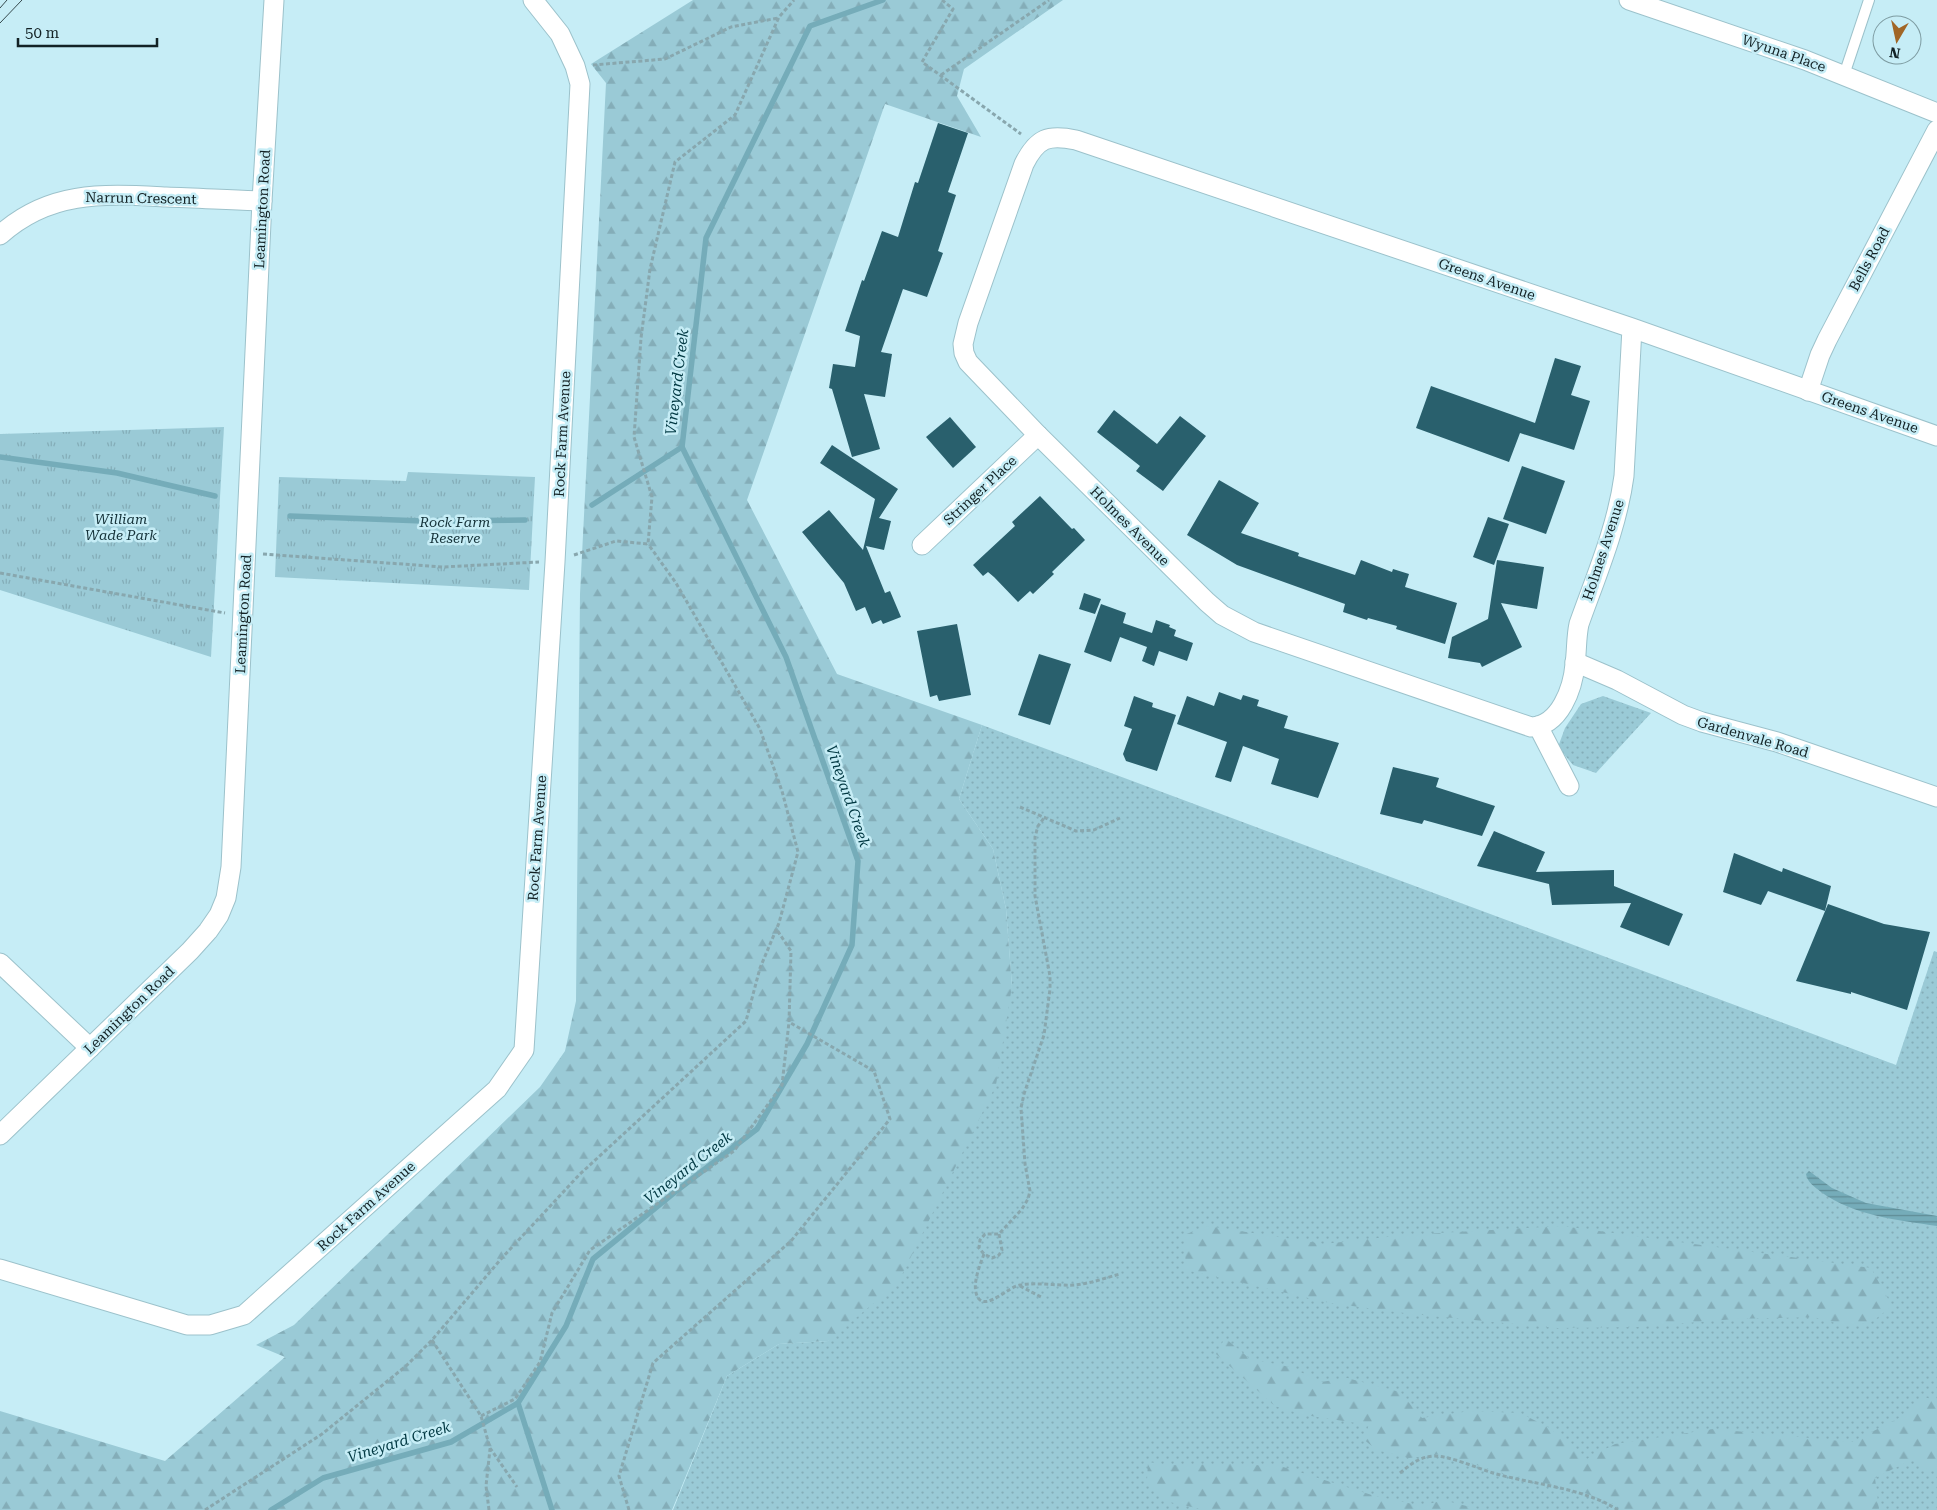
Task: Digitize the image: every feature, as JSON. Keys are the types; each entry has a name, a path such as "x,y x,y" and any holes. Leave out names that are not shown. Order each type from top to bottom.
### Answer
{"street":[{"name":"Leamington Road","path":"0,1135 190,951 219,916 226,898 231,867 262,201 274,0"},
{"name":"Rock Farm Avenue","path":"0,1269 187,1325 210,1325 244,1315 497,1089 524,1050 555,562 580,84 575,66 560,34 533,0"},
{"name":"Wyuna Place","path":"1629,0 1844,75 1937,113"},
{"name":"Bells Road","path":"1808,391 1827,340 1937,130"},
{"name":"Greens Avenue","path":"1028,139 1044,139 1053,136 1076,140 1632,328 1937,436"},
{"name":"Holmes Avenue","path":"1028,139 1024,164 968,323 963,344 968,362 1038,435 1222,615 1237,624 1524,725 1538,726 1553,718 1570,688 1576,662 1575,639 1579,624 1609,541 1621,500 1625,469 1632,328"},
{"name":"Narrun Crescent","path":"0,235 9,227 45,206 63,200 96,195 262,201"},
{"name":"Stringer Place","path":"922,545 1038,435"},
{"name":"Gardenvale Road","path":"1576,662 1702,722 1777,742 1937,797"},
{"path":"1538,726 1569,786"},
{"path":"0,963 90,1048"}],"lane":[{"path":"1844,75 1869,0"}],"path":[{"path":"205,1510 322,1434 406,1366 432,1340 501,1259 579,1175 746,1021 760,968 776,930 798,852 782,791 760,729 676,583 648,544 652,497 634,437 641,338 650,269 675,162 735,114 779,18 794,0"},
{"path":"942,0 953,9 922,62 1028,139"},
{"path":"941,76 1049,0"},
{"path":"575,66 665,59 731,27 779,18"},
{"path":"246,553 443,567 555,562 616,542 648,544"},
{"path":"0,573 243,616"},
{"path":"1020,806 1076,831 1094,830 1120,818"},
{"path":"999,1234 1002,1250 999,1255 992,1258 984,1254 979,1248 980,1240 985,1234 999,1234 1022,1209 1030,1191 1024,1164 1021,1108 1044,1035 1050,989 1050,976 1035,896 1035,837 1038,826 1044,818"},
{"path":"481,1416 515,1398 540,1362 552,1313 590,1250 734,1151 782,1084 789,1022 792,951 776,930"},
{"path":"629,1510 619,1476 653,1363 791,1241 890,1119 874,1071 789,1022"},
{"path":"984,1254 975,1291 979,1299 984,1302 993,1301 1008,1289 1020,1285 1076,1285 1120,1274"},
{"path":"1020,1285 1043,1298"},
{"path":"432,1340 481,1416 490,1448 517,1487"},
{"path":"489,1510 486,1486 490,1448"},
{"path":"1400,1473 1416,1460 1435,1456 1603,1500 1618,1510"}],"green space":[{"path":"693,0 1063,0 964,69 957,96 981,137 885,104 747,500 837,674 982,725 959,799 993,849 1006,909 1012,986 996,1085 898,1283 828,1341 779,1344 727,1376 672,1510 0,1510 0,1411 165,1461 285,1357 256,1345 294,1325 540,1087 565,1051 576,1001 580,594 606,83 591,64"},
{"name":"William Wade Park","path":"224,427 211,657 0,590 0,434"},
{"name":"Rock Farm Reserve","path":"408,472 535,477 529,590 275,577 279,477 406,481"},
{"path":"1603,696 1651,713 1596,773 1573,765 1558,747 1565,728 1581,704"},
{"path":"982,725 1896,1065 1934,951 1937,952 1937,1510 673,1510 727,1376 779,1344 828,1341 1012,986 1006,909 993,849 959,799"},
{"path":"1207,1226 1324,1244 1405,1235 1562,1226 1871,1268 1892,1306 1873,1321 1851,1327 1813,1317 1735,1319 1637,1327 1557,1328 1412,1314 1330,1303 1186,1270 1184,1235"},
{"path":"1225,1338 1250,1359 1290,1367 1321,1382 1347,1378 1400,1392 1422,1418 1470,1411 1520,1413 1548,1427 1587,1459 1615,1444 1713,1429 1852,1442 1907,1414 1924,1397 1937,1401 1937,1470 1928,1470 1913,1459 1875,1478 1879,1510 1621,1510 1616,1505 1585,1493 1506,1474 1441,1454 1409,1458 1377,1450 1363,1439 1369,1425 1305,1415 1275,1406 1216,1354"},
{"path":"1148,1462 1169,1465 1229,1464 1280,1466 1375,1496 1422,1506 1443,1500 1482,1510 1205,1510 1165,1501 1147,1480"}],"shaded area":[{"path":"1809,1171 1832,1188 1866,1203 1937,1216 1937,1226 1877,1216 1848,1207 1814,1186 1806,1174"}],"building":[{"path":"938,123 968,133 948,192 956,195 938,251 943,253 927,297 903,289 881,352 892,354 885,397 864,394 880,449 852,457 832,389 829,388 833,364 855,367 860,336 845,331 862,280 864,281 882,231 898,237 915,182 918,183"},
{"path":"1555,358 1581,366 1571,395 1590,401 1574,450 1520,433 1509,462 1416,428 1431,386 1535,423"},
{"path":"1114,410 1157,444 1180,416 1206,436 1163,491 1136,471 1140,466 1097,432"},
{"path":"950,417 976,447 953,468 926,437"},
{"path":"832,445 898,489 879,518 891,521 884,550 866,546 885,593 890,591 901,617 883,624 881,620 872,624 865,607 856,611 844,583 802,532 829,510 863,550 875,499 820,463"},
{"path":"1522,466 1565,481 1546,534 1503,519"},
{"path":"1219,480 1259,503 1241,533 1299,553 1298,556 1355,575 1361,560 1392,572 1393,569 1409,574 1405,587 1457,603 1445,644 1396,629 1397,626 1368,618 1367,620 1343,612 1345,604 1237,565 1187,535"},
{"path":"1040,496 1085,540 1052,572 1054,574 1033,594 1030,591 1018,602 988,572 983,576 973,565 1015,526 1012,522"},
{"path":"1488,517 1509,524 1494,565 1473,557"},
{"path":"1497,560 1544,567 1537,609 1501,603 1522,647 1482,667 1480,663 1448,658 1452,637 1488,619"},
{"path":"1084,593 1101,599 1095,614 1079,609"},
{"path":"1101,604 1126,613 1123,623 1152,633 1156,620 1170,625 1169,627 1176,630 1174,636 1193,643 1187,661 1159,651 1154,666 1142,661 1147,647 1120,637 1111,662 1084,652"},
{"path":"957,624 971,695 939,701 937,695 930,697 917,631"},
{"path":"1039,654 1071,664 1050,725 1018,715"},
{"path":"1219,692 1241,700 1243,695 1259,700 1257,706 1288,716 1284,728 1339,743 1318,798 1271,784 1279,759 1243,746 1231,782 1215,777 1227,742 1177,724 1187,696 1214,706"},
{"path":"1134,696 1153,703 1152,707 1176,715 1157,771 1126,761 1123,754 1132,729 1124,726"},
{"path":"1393,767 1439,778 1436,787 1495,806 1482,836 1424,820 1422,824 1380,814"},
{"path":"1494,831 1545,852 1536,872 1614,870 1614,886 1683,914 1669,946 1620,927 1631,903 1552,905 1549,884 1477,866"},
{"path":"1734,853 1782,872 1783,868 1831,886 1825,911 1768,891 1761,905 1723,892"},
{"path":"1828,904 1884,924 1930,932 1907,1010 1851,992 1851,994 1796,981"}],"waterway":[{"name":"Vineyard Creek","path":"271,1510 323,1478 451,1442 518,1403 566,1326 593,1259 675,1192 757,1129 807,1044 852,945 858,861 786,657 682,447 706,238 810,26 883,0"},
{"path":"592,505 682,447"},
{"path":"0,457 117,473 215,496"},
{"path":"290,516 423,521 525,520"},
{"path":"518,1403 552,1510"}],"tram line":[{"path":"0,8 7,0"},
{"path":"0,23 22,0"}]}
